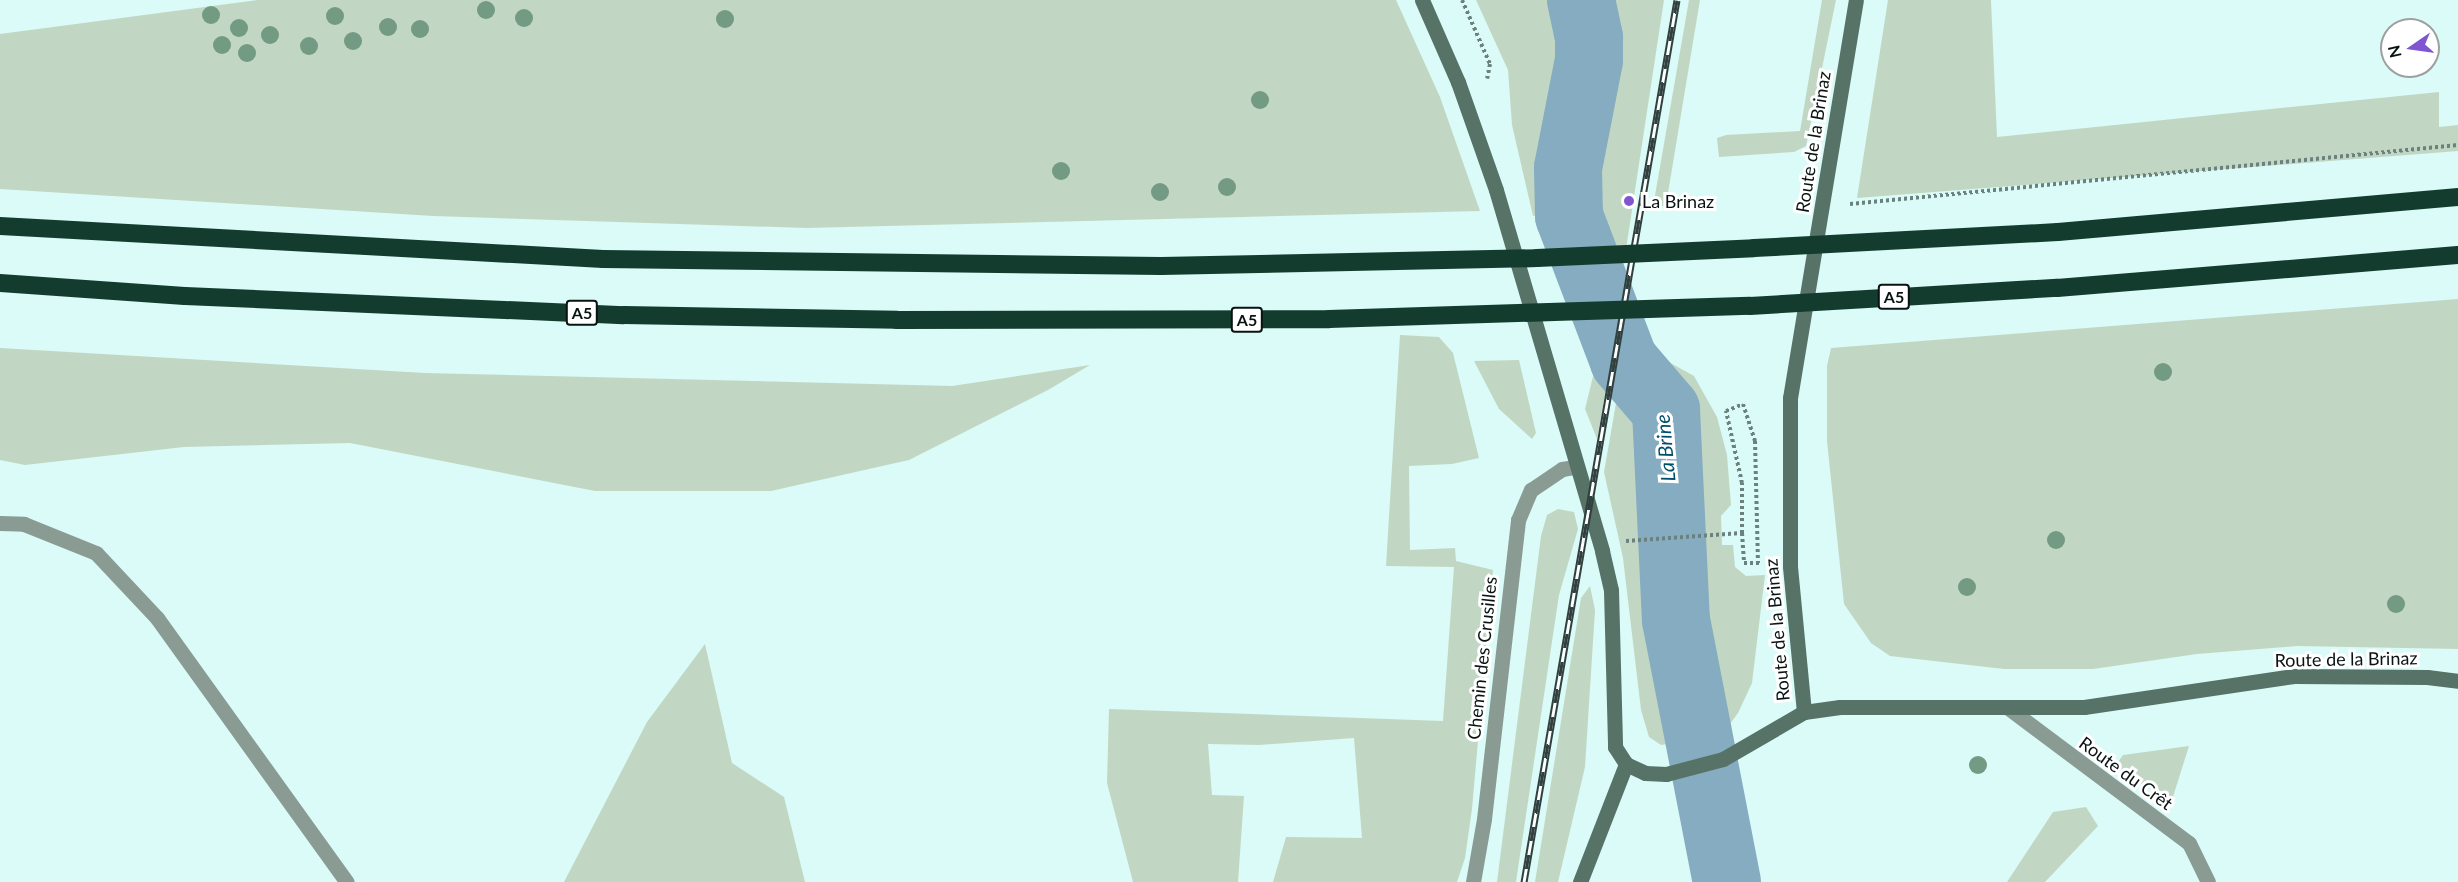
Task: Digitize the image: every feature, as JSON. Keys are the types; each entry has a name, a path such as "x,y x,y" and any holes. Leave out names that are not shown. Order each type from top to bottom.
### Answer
{"highway":[{"path":"0,226 603,259 1161,266 1537,258 1778,247 2058,232 2458,197"},
{"name":"A5","path":"0,283 245,299 612,315 1164,321 1750,306 2057,288 2458,255"}],"street":[{"path":"1422,0 1458,82 1496,190 1611,591 1612,721 1615,747 1626,764 1645,773 1666,774 1723,759 1803,712"},
{"name":"Route de la Brinaz","path":"1856,0 1790,398 1790,566 1803,712 1840,707 2084,707 2294,676 2427,677 2458,681"},
{"name":"Chemin des Crusilles","path":"1473,882 1484,819 1518,520 1531,490 1552,473 1575,467"},
{"path":"0,524 24,525 96,553 157,618 254,757 347,882"},
{"name":"Route du Crêt","path":"2007,707 2189,843 2208,882"},
{"path":"1580,882 1626,764"}],"path":[{"path":"1847,204 2458,145"},
{"path":"1758,563 1755,441 1743,404 1726,411 1742,483 1744,562 1766,564"},
{"path":"1622,542 1742,533"}],"green space":[{"path":"257,0 1396,0 1440,97 1480,211 806,228 433,216 0,189 0,34"},
{"path":"1476,0 1555,0 1562,18 1555,212 1533,216 1512,125 1508,70"},
{"path":"1592,0 1664,0 1625,256 1586,257 1578,206 1603,55"},
{"path":"1689,0 1700,0 1668,193 1664,206 1653,207"},
{"path":"1822,0 1836,0 1806,146 1794,152 1719,157 1717,138 1726,135 1800,131"},
{"path":"1888,0 1991,0 1997,137 2439,92 2439,127 2458,125 2458,151 1857,198"},
{"path":"2458,299 2458,649 2297,646 2197,654 2093,669 2004,669 1890,656 1871,643 1844,604 1827,441 1827,366 1831,348"},
{"path":"1400,335 1439,337 1453,353 1479,458 1452,464 1409,466 1410,550 1455,548 1456,561 1493,570 1472,809 1465,858 1457,882 1273,882 1286,837 1362,838 1354,738 1259,745 1208,744 1212,795 1244,796 1238,882 1133,882 1107,783 1109,709 1443,721 1454,567 1386,566"},
{"path":"0,348 425,373 952,386 1090,365 1048,390 909,460 771,491 595,491 350,443 184,447 25,465 0,460"},
{"path":"1627,354 1656,355 1694,376 1717,417 1727,455 1731,505 1721,516 1722,545 1733,545 1735,567 1746,576 1765,575 1752,683 1738,713 1724,732 1661,745 1649,737 1641,710 1623,558 1604,472 1622,369 1658,415 1675,606 1670,409"},
{"path":"1598,356 1612,356 1597,439 1585,409"},
{"path":"1519,360 1536,433 1532,439 1499,409 1474,361"},
{"path":"1558,509 1574,512 1578,529 1559,595 1516,882 1497,882 1541,536 1547,515"},
{"path":"1590,586 1595,610 1585,767 1558,882 1535,882 1581,598"},
{"path":"705,644 732,763 784,797 805,882 564,882 647,722"},
{"path":"2189,746 2172,800 2113,769 2123,755"},
{"path":"2086,807 2098,826 2045,882 2007,882 2053,812"}],"waterway":[{"name":"La Brine","path":"1581,0 1589,38 1589,60 1568,168 1569,216 1624,361 1666,410 1676,620 1727,882"}],"railway":[{"path":"1524,882 1677,0"}],"place":[{"name":"La Brinaz","path":"1629,201"}]}
